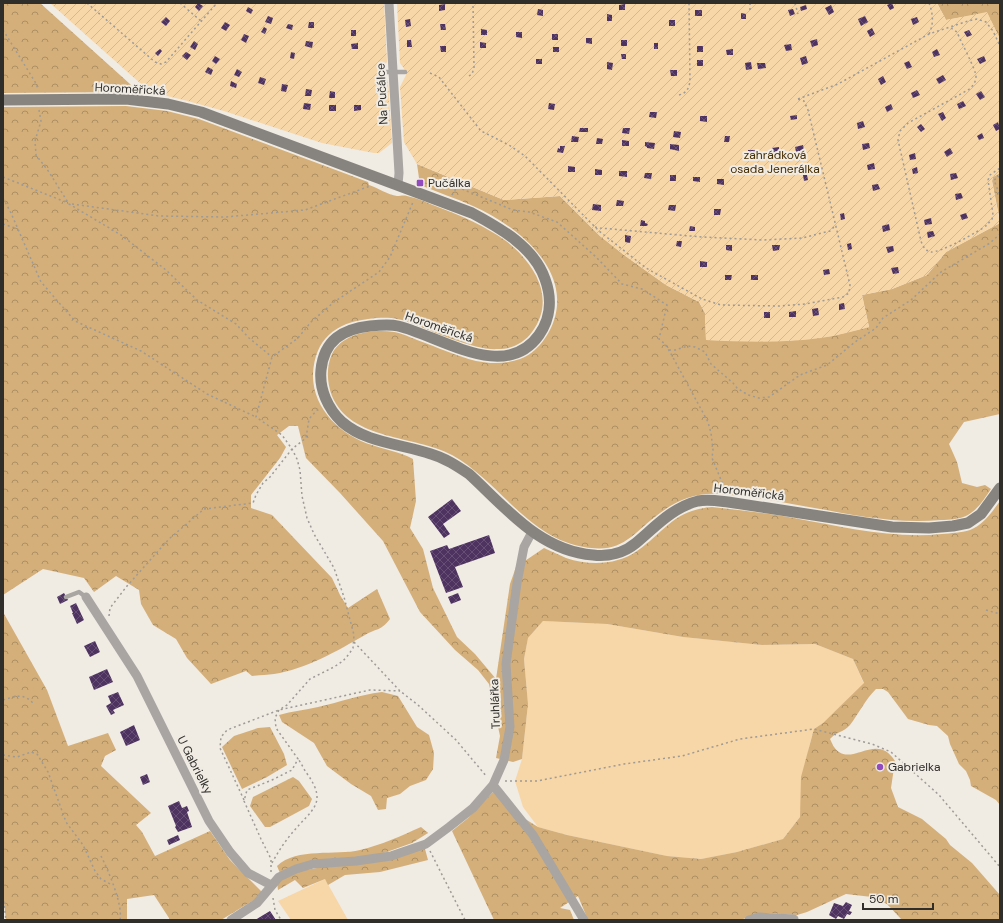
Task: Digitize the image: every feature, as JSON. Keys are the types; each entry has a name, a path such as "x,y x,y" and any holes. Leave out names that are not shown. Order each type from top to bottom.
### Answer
{"main road":[{"name":"Horoměřická","path":"3,100 126,99 168,104 201,112 472,213 510,236 528,252 544,274 548,286 550,307 545,324 536,339 525,349 499,356 476,354 397,326 379,325 350,330 340,334 325,352 320,376 327,401 342,422 354,430 374,439 431,454 457,466 469,474 532,532 547,542 569,551 597,556 611,555 624,551 634,545 664,518 683,507 699,501 712,500 892,527 929,528 954,526 968,523 981,514 1000,488"}],"street":[{"name":"Na Pučálce","path":"389,3 399,174 398,185"},
{"name":"Truhlářka","path":"271,885 279,877 296,868 313,864 356,861 391,856 426,844 473,808 493,784 504,760 510,727 506,664 515,591 524,547 532,532"},
{"name":"U Gabrielky","path":"86,597 137,676 210,821 230,852 248,873 271,885"},
{"path":"493,784 533,835 584,920"},
{"path":"230,920 257,903 271,885"},
{"path":"749,920 759,917 794,919"}],"lane":[{"path":"381,72 406,72"},
{"path":"66,597 78,592 86,597"}],"path":[{"path":"87,3 158,64 166,62 217,3"},
{"path":"180,3 202,22"},
{"path":"469,76 472,74 474,68 473,3"},
{"path":"679,95 684,94 688,89 690,81 689,3"},
{"path":"750,3 750,12"},
{"path":"795,3 798,14"},
{"path":"929,3 932,29 929,34"},
{"path":"430,73 442,81 481,131 509,145 525,156 592,224 646,268 707,302 721,305 794,306 843,297 850,293 850,285 808,110 804,102 797,99 838,84 929,34 951,28 968,21 977,19 982,20 989,26 1000,46"},
{"path":"951,28 956,32 976,73 976,80 968,90 908,123 900,130 898,135 908,189 921,242 924,248 931,252 941,250 988,225 993,215 988,180 990,175 1000,168"},
{"path":"3,30 37,85 41,121 35,142 36,155 49,172 69,204"},
{"path":"1000,176 994,180 1000,200"},
{"path":"3,178 69,204 121,235 166,270 197,300 236,324 249,338 272,357"},
{"path":"69,204 159,216 225,217 305,210 373,185"},
{"path":"452,196 458,187 513,210 529,212 557,222 596,257 622,284 642,289 667,305 659,339 669,350 708,422 713,450 712,458 728,502"},
{"path":"256,417 272,357 298,338 311,322 334,302 379,272 390,257 418,192"},
{"path":"3,198 41,282 75,321 141,351 207,394 256,417 282,435 297,459 300,470 302,496 307,518 314,534 334,568 346,602 354,635 354,642 349,654 343,661 310,680 287,705 279,710 275,718 276,728 313,781 317,792 317,801 304,821 293,831 271,864"},
{"path":"592,224 600,228 702,237 763,240 802,238 830,231 835,223"},
{"path":"3,224 18,229"},
{"path":"669,350 675,350 688,346 695,347 705,352 711,364 737,388 748,395 759,398 769,397 800,375 827,365 855,342 876,328 883,318 911,300 942,272 990,243 1000,234"},
{"path":"109,631 110,608 126,586 169,539 204,510 254,503 256,495 263,483 270,477 292,449 306,438 309,419 327,401"},
{"path":"986,610 1000,614"},
{"path":"354,642 400,691 418,704 456,740 493,784 504,781 537,781 624,764 682,756 740,739 814,729 872,744 891,752 939,796 1000,867"},
{"path":"281,920 275,910 271,885 271,859 260,839 220,748 221,737 227,730 279,710 370,690 400,691"},
{"path":"3,700 23,696 34,703"},
{"path":"3,755 18,757 31,752 37,754 48,772 66,822 82,845 95,871 101,879 112,884"},
{"path":"244,801 247,790 292,770 298,759"},
{"path":"426,844 465,920"},
{"path":"101,856 108,870 118,903 120,920"},
{"path":"3,896 6,920"}],"green space":[{"path":"3,3 40,3 130,84 137,94 126,92 3,93"},
{"path":"50,3 384,3 387,62 381,69 382,75 388,81 392,143 379,153 374,153 322,143 224,111 150,92"},
{"name":"zahrádková osada Jenerálka","path":"397,3 937,3 946,20 987,12 1000,39 1000,173 993,177 992,181 1000,223 946,252 927,275 892,289 862,295 869,327 833,336 807,340 764,342 706,340 705,313 699,302 666,285 624,255 600,236 560,196 504,200 417,164 404,142 400,87 406,75 405,70 400,63"},
{"path":"937,3 1000,3 1000,39 987,13 946,20"},
{"path":"126,106 167,111 199,119 368,182 369,185 390,194 415,198 456,214 482,226 506,241 533,270 539,282 542,294 542,307 539,319 532,332 517,345 503,349 489,349 457,341 394,318 368,319 346,324 329,335 318,351 313,374 314,387 323,409 340,428 361,441 413,459 416,501 410,528 423,549 433,588 457,637 475,654 496,679 510,584 516,567 544,548 575,561 603,563 621,559 629,556 647,544 670,523 679,517 688,512 712,507 774,515 887,534 924,535 956,533 975,528 987,518 1000,501 1000,805 996,800 971,786 966,771 959,764 948,736 937,726 908,719 888,692 883,689 876,689 865,702 850,725 830,739 833,746 839,752 845,754 874,749 881,749 888,753 895,761 891,788 898,807 922,819 972,863 1000,895 1000,920 902,920 887,904 872,897 846,894 797,915 766,913 752,915 741,920 588,920 578,896 560,908 570,910 574,920 494,920 452,831 468,818 496,789 522,817 538,827 567,835 667,856 701,859 737,852 783,839 800,817 801,777 814,729 823,723 864,683 853,659 815,644 762,645 683,637 607,624 543,621 528,638 524,659 528,704 522,759 513,762 496,758 500,736 489,684 478,670 455,650 420,612 383,541 306,458 298,426 289,426 277,435 286,447 280,458 251,495 251,508 272,515 332,578 348,608 377,589 390,619 381,627 321,659 298,668 286,672 252,676 246,671 211,684 187,658 176,639 153,625 141,604 139,590 116,576 94,592 84,578 43,569 3,595 3,107"},
{"path":"417,164 504,200 560,196 600,236 624,255 666,285 699,302 705,313 706,340 785,341 832,336 869,327 862,295 892,289 927,275 946,252 1000,223 1000,414 964,422 949,444 957,462 962,483 977,487 985,485 991,489 974,511 966,516 951,520 904,521 866,517 761,499 720,494 702,494 677,502 668,507 634,535 618,545 609,548 584,547 564,542 546,532 530,521 485,479 452,455 437,449 385,435 369,429 354,421 341,411 332,396 328,375 332,354 343,341 359,334 377,331 397,333 469,359 498,363 520,359 532,352 546,337 553,324 557,298 554,281 546,264 535,249 521,236 489,214 466,203 420,185"},
{"path":"1000,173 1000,221 992,181 993,177"},
{"path":"3,612 47,690 68,746 108,733 116,750 105,756 101,766 151,813 136,825 142,832 155,856 210,831 230,860 262,892 259,897 221,920 169,920 154,895 127,899 127,920 6,920 3,895"},
{"path":"543,621 607,624 683,637 762,645 815,644 853,659 864,684 823,723 814,729 809,747 800,817 783,839 737,852 701,859 667,856 567,835 538,827 523,807 515,781 522,759 528,704 524,659 528,638"},
{"path":"382,692 398,696 417,727 429,735 434,753 433,769 426,780 410,786 400,794 387,798 386,809 378,810 371,796 351,784 327,766 314,743 282,722 279,715"},
{"path":"270,727 284,754 287,765 242,789 222,747 234,736 258,728"},
{"path":"293,777 299,781 312,799 309,806 270,827 265,827 250,806 253,797"},
{"path":"421,827 428,833 412,843 381,854 280,873 277,866 285,860 295,856 317,853 350,852 368,848"},
{"path":"425,849 428,860 380,872 345,875 328,885 325,879 303,888 295,880 278,890 277,882 300,871"},
{"path":"325,879 348,920 291,920 278,901"}],"building":[{"path":"198,3 203,6 199,11 195,7"},
{"path":"892,3 894,8 890,10 887,5"},
{"path":"445,4 445,10 439,11 439,5"},
{"path":"625,4 625,10 619,10 619,5"},
{"path":"806,5 807,9 801,11 800,7"},
{"path":"831,5 834,12 829,15 825,8"},
{"path":"248,7 253,10 251,14 246,11"},
{"path":"538,9 543,10 543,16 537,15"},
{"path":"793,9 795,14 790,16 788,10"},
{"path":"695,10 702,10 702,16 695,16"},
{"path":"741,13 746,14 746,19 741,19"},
{"path":"607,14 612,15 612,21 607,21"},
{"path":"268,16 273,18 271,24 265,22"},
{"path":"865,16 868,22 861,26 858,19"},
{"path":"166,17 170,21 166,26 161,22"},
{"path":"917,17 919,22 913,25 911,19"},
{"path":"410,19 411,26 406,27 405,20"},
{"path":"669,20 675,20 675,26 669,26"},
{"path":"225,22 230,25 226,31 221,28"},
{"path":"309,22 314,22 314,28 308,28"},
{"path":"288,24 293,25 292,30 286,28"},
{"path":"440,24 445,24 446,30 441,30"},
{"path":"264,27 267,29 265,34 261,32"},
{"path":"872,28 875,34 870,37 867,31"},
{"path":"481,29 487,30 487,35 481,35"},
{"path":"351,30 356,30 356,36 351,36"},
{"path":"969,30 972,35 967,37 964,32"},
{"path":"516,32 522,32 522,38 516,37"},
{"path":"244,34 249,36 246,43 241,40"},
{"path":"552,34 558,34 558,40 552,40"},
{"path":"586,38 592,38 592,44 586,43"},
{"path":"817,39 818,45 812,47 810,41"},
{"path":"407,40 411,40 412,47 407,47"},
{"path":"621,40 627,40 627,46 621,46"},
{"path":"194,41 198,44 195,50 190,47"},
{"path":"306,41 313,42 312,48 305,46"},
{"path":"480,42 486,43 486,48 480,48"},
{"path":"358,43 358,49 352,49 351,44"},
{"path":"654,43 658,43 658,49 654,49"},
{"path":"791,44 792,50 786,51 784,45"},
{"path":"440,46 446,46 446,52 441,52"},
{"path":"697,46 703,46 703,52 697,52"},
{"path":"553,47 559,47 559,52 553,52"},
{"path":"160,49 162,51 158,56 155,53"},
{"path":"733,49 733,55 727,55 726,50"},
{"path":"937,49 940,55 934,57 932,52"},
{"path":"186,52 191,55 187,60 182,56"},
{"path":"291,52 295,53 294,59 290,58"},
{"path":"621,54 626,54 626,59 622,59"},
{"path":"215,56 220,59 216,64 212,61"},
{"path":"806,56 808,63 802,65 800,58"},
{"path":"984,56 986,61 980,64 977,59"},
{"path":"536,59 542,59 542,64 536,64"},
{"path":"697,60 703,60 703,66 697,66"},
{"path":"909,61 912,67 907,69 904,63"},
{"path":"607,62 613,63 612,70 607,69"},
{"path":"751,62 752,69 746,70 745,63"},
{"path":"757,63 765,63 766,68 758,69"},
{"path":"208,67 213,70 211,75 205,72"},
{"path":"237,69 242,72 239,77 234,75"},
{"path":"670,70 677,70 677,76 671,76"},
{"path":"943,75 946,80 939,84 936,79"},
{"path":"883,76 886,82 881,85 878,79"},
{"path":"260,77 266,79 264,85 258,83"},
{"path":"231,81 237,84 236,88 230,86"},
{"path":"282,84 288,85 286,92 281,91"},
{"path":"306,89 312,90 311,96 305,96"},
{"path":"917,90 920,95 913,98 911,93"},
{"path":"330,91 335,92 335,98 329,98"},
{"path":"981,91 985,97 980,100 976,94"},
{"path":"963,101 966,106 959,109 957,104"},
{"path":"304,103 311,104 310,110 303,109"},
{"path":"549,103 555,104 554,110 548,109"},
{"path":"891,104 893,109 887,112 885,107"},
{"path":"329,105 336,105 336,111 329,111"},
{"path":"354,105 361,105 361,110 354,111"},
{"path":"650,112 657,112 656,118 649,117"},
{"path":"943,112 946,118 942,121 938,114"},
{"path":"797,115 797,119 791,120 790,116"},
{"path":"700,116 707,116 707,122 700,121"},
{"path":"863,121 865,127 858,129 857,123"},
{"path":"998,122 1000,129 996,131 993,125"},
{"path":"921,124 925,129 921,132 917,127"},
{"path":"580,128 588,128 588,132 579,132"},
{"path":"623,128 630,128 629,134 622,133"},
{"path":"674,131 681,132 680,138 673,137"},
{"path":"982,133 984,138 979,140 977,136"},
{"path":"572,136 579,137 578,142 571,142"},
{"path":"725,136 730,136 729,142 724,142"},
{"path":"597,138 603,139 602,144 596,144"},
{"path":"622,140 629,141 629,146 622,146"},
{"path":"645,142 655,143 654,149 647,148 645,146"},
{"path":"869,143 870,148 863,150 862,144"},
{"path":"670,144 679,145 679,151 670,149"},
{"path":"803,145 804,150 796,152 795,147"},
{"path":"560,146 565,146 563,153 557,152 558,148 560,149"},
{"path":"779,147 779,153 772,154 772,148"},
{"path":"950,148 953,153 947,157 944,152"},
{"path":"748,150 755,150 755,155 748,155"},
{"path":"915,153 916,159 910,160 909,155"},
{"path":"874,163 875,169 868,170 867,165"},
{"path":"568,166 575,167 575,172 568,172"},
{"path":"917,167 918,173 913,174 912,169"},
{"path":"595,169 602,170 602,175 595,175"},
{"path":"619,171 627,171 627,177 619,176"},
{"path":"645,173 652,173 651,179 644,178"},
{"path":"956,173 958,178 951,180 950,174"},
{"path":"670,175 676,175 676,181 670,181"},
{"path":"803,175 807,175 808,180 804,181"},
{"path":"693,177 700,177 700,182 693,181"},
{"path":"717,179 724,179 724,185 717,184"},
{"path":"878,184 880,189 873,191 872,185"},
{"path":"961,193 963,198 956,200 955,194"},
{"path":"617,200 624,201 623,206 616,206"},
{"path":"593,204 601,205 601,211 592,210"},
{"path":"669,205 676,205 675,211 668,210"},
{"path":"714,209 721,209 720,215 714,215"},
{"path":"844,213 845,219 841,220 840,214"},
{"path":"966,213 968,218 962,220 960,215"},
{"path":"931,218 932,224 925,225 924,220"},
{"path":"641,220 648,224 647,226 640,226"},
{"path":"889,224 890,230 883,232 882,226"},
{"path":"690,226 695,227 695,231 689,231"},
{"path":"933,231 935,236 928,238 927,232"},
{"path":"625,235 631,236 630,243 625,242"},
{"path":"677,241 682,241 681,247 676,246"},
{"path":"851,243 852,249 848,250 847,244"},
{"path":"726,245 732,245 732,251 726,250"},
{"path":"772,245 780,245 779,250 773,251"},
{"path":"893,246 894,251 888,253 886,247"},
{"path":"700,261 707,262 707,267 700,267"},
{"path":"898,267 899,273 893,274 891,268"},
{"path":"829,269 830,274 824,275 823,270"},
{"path":"725,275 732,275 731,280 725,280"},
{"path":"751,275 758,275 758,280 751,280"},
{"path":"844,303 845,309 839,310 839,304"},
{"path":"818,308 819,315 813,316 812,309"},
{"path":"796,311 796,317 789,317 789,312"},
{"path":"764,312 770,312 770,318 764,318"},
{"path":"452,499 461,511 443,524 450,534 444,538 428,517"},
{"path":"489,535 495,553 455,567 463,587 446,593 430,551 447,545 449,549"},
{"path":"64,593 68,600 60,604 57,597"},
{"path":"458,593 461,600 451,604 448,597"},
{"path":"76,603 84,620 77,624 70,606"},
{"path":"95,641 100,652 90,657 84,646"},
{"path":"107,669 113,682 94,690 89,677"},
{"path":"118,692 124,705 113,710 115,713 111,715 106,706 111,703 108,696"},
{"path":"134,725 140,740 126,746 120,732"},
{"path":"147,774 150,782 143,785 140,777"},
{"path":"179,801 182,808 187,806 189,811 187,812 192,827 178,832 168,806"},
{"path":"178,835 180,840 169,845 167,840"},
{"path":"846,902 852,905 849,911 852,912 850,915 847,914 844,919 838,916 836,919 829,915 834,903 843,906"},
{"path":"270,911 276,920 255,920"}],"place":[{"name":"Pučálka","path":"420,183"},
{"name":"Gabrielka","path":"880,767"}]}
